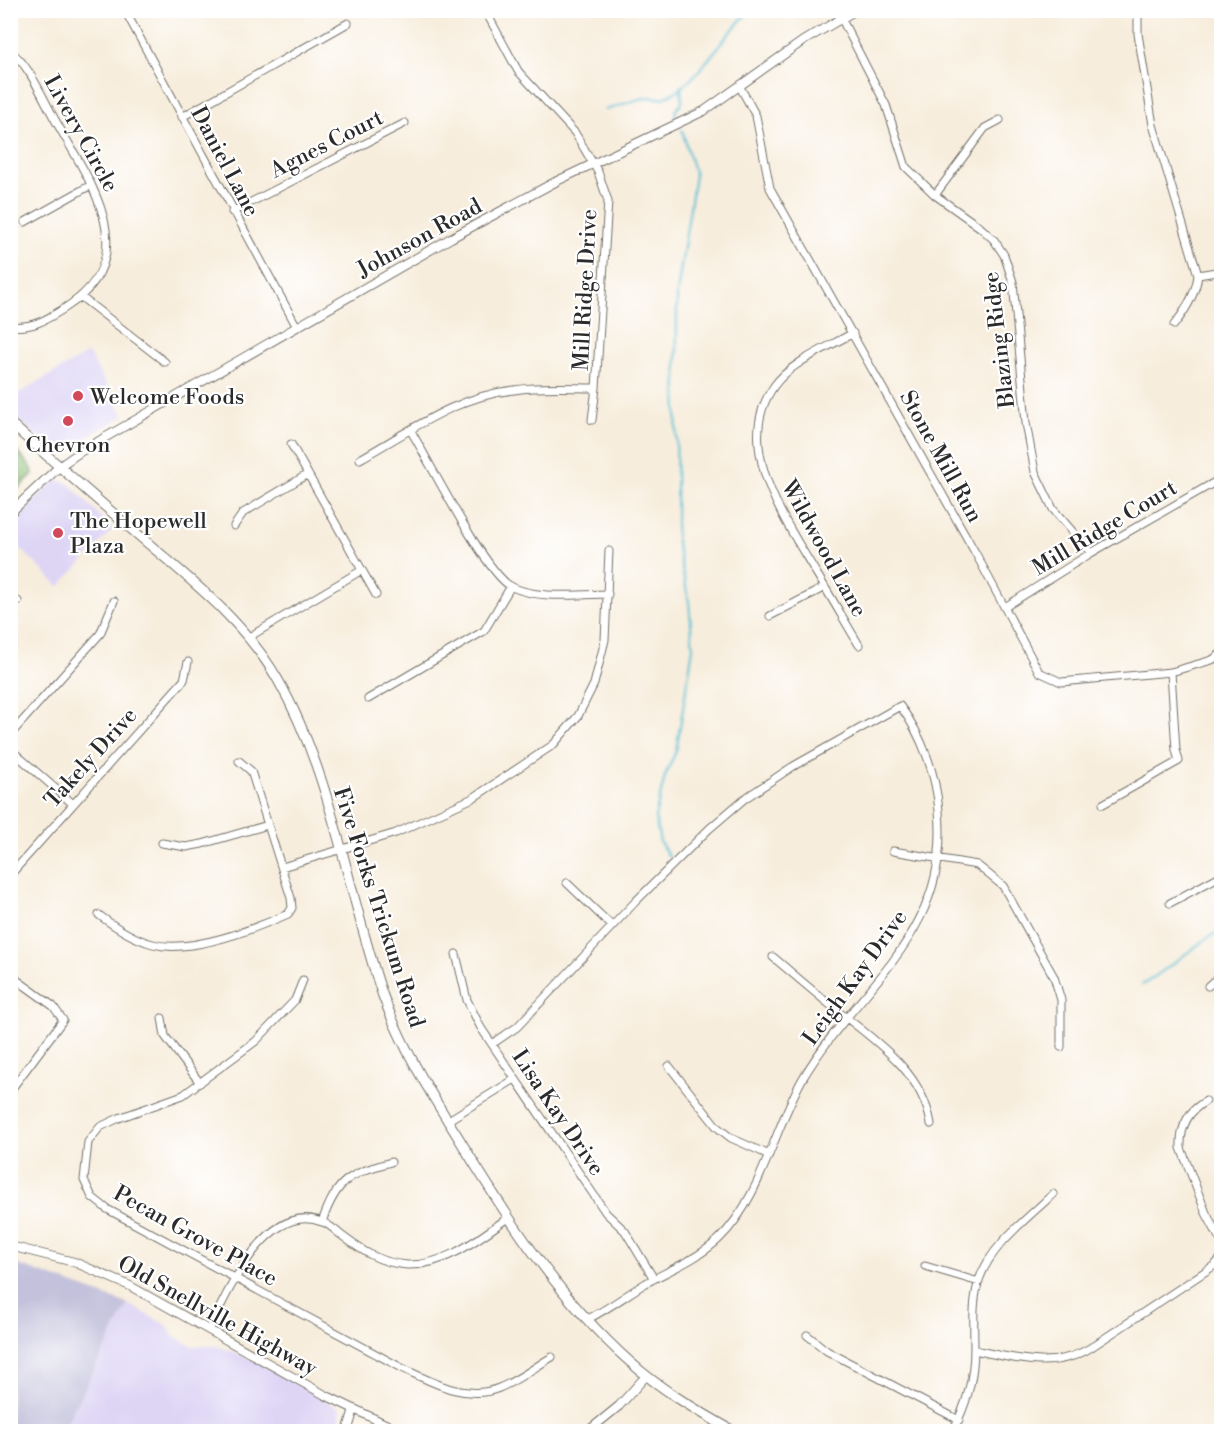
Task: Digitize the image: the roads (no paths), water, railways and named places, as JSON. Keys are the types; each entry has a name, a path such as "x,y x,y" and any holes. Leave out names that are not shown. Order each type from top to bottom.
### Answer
{"main road":[{"name":"Five Forks Trickum Road","path":"10,423 200,589 249,637 290,703 324,792 339,849 395,1026 424,1084 509,1217 588,1319 646,1376 691,1407 735,1431"}],"street":[{"name":"Daniel Lane","path":"129,10 129,18 232,212 297,327"},
{"path":"485,10 518,71 575,133 593,165"},
{"name":"Johnson Road","path":"10,513 60,466 461,233 693,116 740,87 839,14 856,10"},
{"path":"1138,10 1138,34 1154,125 1198,275 1197,284 1186,310 1174,325"},
{"name":"Blazing Ridge","path":"839,14 886,105 906,167 935,195 981,228 994,240 1004,255 1013,282 1026,423 1035,472 1053,509 1091,554"},
{"path":"182,117 348,23"},
{"name":"Livery Circle","path":"10,52 17,55 92,185 104,213 108,245 105,260 93,284 81,297 30,327 10,326"},
{"name":"Stone Mill Run","path":"740,87 756,116 770,188 853,333 1039,672 1060,682 1171,672 1212,660 1221,653"},
{"path":"935,195 985,128 1000,120"},
{"name":"Agnes Court","path":"232,212 405,123"},
{"name":"Mill Ridge Drive","path":"592,420 608,201 604,186 593,165"},
{"path":"25,222 92,185"},
{"path":"1198,275 1221,270"},
{"path":"81,297 165,362"},
{"name":"Wildwood Lane","path":"853,333 786,373 766,400 759,427 761,457 767,481 780,509 859,645"},
{"path":"360,459 411,431 440,411 479,397 513,390 596,388"},
{"path":"411,431 490,567 511,586 533,593 608,594"},
{"path":"291,444 376,595"},
{"path":"234,526 243,513 308,474"},
{"name":"Mill Ridge Court","path":"1005,607 1221,478"},
{"path":"282,867 396,833 473,798 553,745 578,716 594,684 605,640 609,551"},
{"path":"249,637 362,570"},
{"path":"368,699 484,631 511,586"},
{"path":"770,616 825,587"},
{"path":"10,735 100,634 114,601"},
{"name":"Takely Drive","path":"12,873 184,680 188,662"},
{"path":"1103,804 1179,761 1176,750 1171,672"},
{"name":"Leigh Kay Drive","path":"492,1044 517,1027 612,926 709,829 744,799 792,767 900,706 917,734 935,782 940,819 939,857 929,899 911,936 804,1076 745,1206 726,1232 704,1250 588,1319"},
{"path":"10,749 73,804"},
{"path":"99,915 131,935 153,944 176,947 203,942 288,914 292,908 291,898 282,867 251,771 239,761"},
{"path":"162,843 186,847 268,825"},
{"path":"892,851 977,865 995,877 1010,896 1054,977 1061,1000 1061,1047"},
{"path":"1170,903 1221,874"},
{"path":"567,883 612,926"},
{"name":"Lisa Kay Drive","path":"456,954 466,1000 492,1044 606,1213 630,1238 654,1279"},
{"path":"773,957 905,1068 927,1104 931,1124"},
{"path":"1208,986 1221,974"},
{"path":"10,975 53,1006 63,1020 12,1087"},
{"name":"Pecan Grove Place","path":"303,980 295,1000 256,1041 200,1083 183,1095 118,1118 100,1127 88,1142 84,1180 92,1197 107,1209 234,1278 400,1367 448,1388 476,1393 498,1388 552,1357"},
{"path":"162,1018 165,1036 200,1083"},
{"path":"669,1066 717,1126 731,1138 767,1154"},
{"path":"447,1121 515,1079"},
{"path":"1206,1101 1194,1107 1188,1115 1180,1139 1181,1148 1206,1213 1221,1243"},
{"path":"322,1222 339,1184 356,1172 391,1162"},
{"path":"951,1431 959,1420 972,1381 975,1301 979,1281 996,1250 1053,1194"},
{"path":"209,1330 234,1278 259,1244 282,1226 302,1220 322,1222 363,1252 384,1262 409,1265 437,1261 456,1252 509,1217"},
{"name":"Old Snellville Highway","path":"10,1246 55,1256 95,1269 140,1291 354,1409 402,1431"},
{"path":"974,1350 1041,1362 1071,1358 1100,1342 1215,1265 1221,1257"},
{"path":"925,1266 979,1281"},
{"path":"807,1335 827,1352 959,1420"},
{"path":"586,1431 619,1406 646,1376"},
{"path":"347,1431 354,1409"}],"waterway":[{"path":"605,110 640,99 663,98 675,92 698,72 751,10"},
{"path":"676,116 675,111 682,103 681,86"},
{"path":"669,857 660,842 655,817 665,776 676,751 693,648 689,602 676,540 677,293 695,175 682,130"},
{"path":"1142,985 1222,929"}],"place":[{"name":"Welcome Foods","path":"78,396"},
{"name":"Chevron","path":"68,421"},
{"name":"The Hopewell Plaza","path":"58,533"}]}
